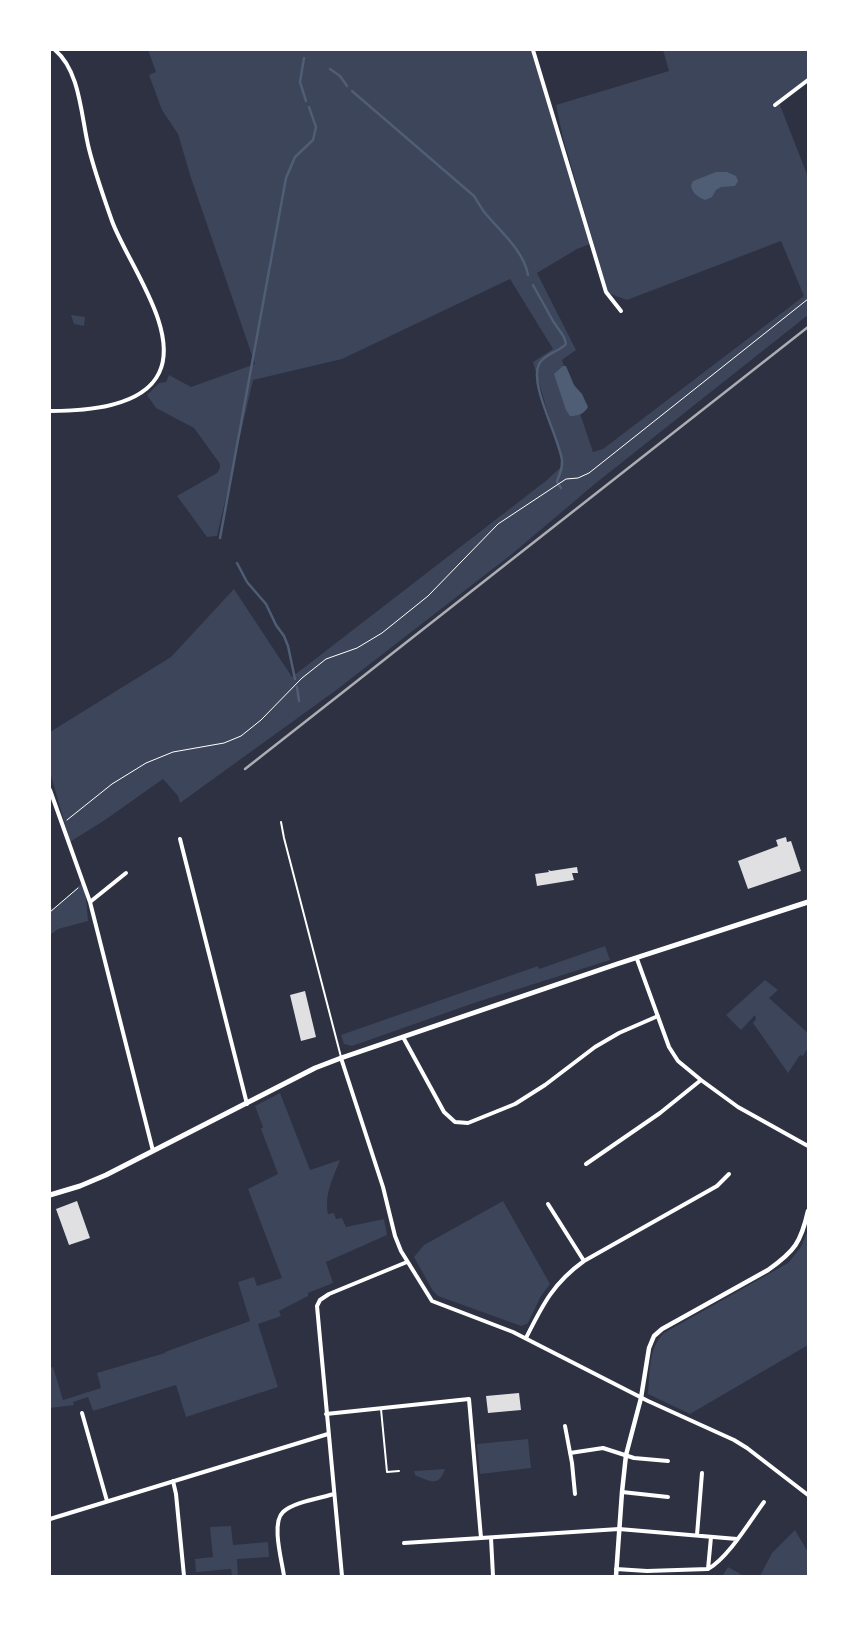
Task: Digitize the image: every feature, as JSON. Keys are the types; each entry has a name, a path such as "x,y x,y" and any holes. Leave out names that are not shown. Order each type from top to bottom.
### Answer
{"main road":[{"path":"50,1195 80,1186 106,1175 315,1068 808,902"}],"street":[{"path":"50,411 95,408 116,404 141,393 159,374 165,352 161,325 155,310 112,222 89,148 75,83 68,68 55,50"},
{"path":"533,50 606,292 621,311"},
{"path":"775,105 808,80"},
{"path":"50,790 90,902 153,1151"},
{"path":"180,839 247,1104"},
{"path":"90,902 126,874"},
{"path":"637,959 674,1055 683,1066 738,1107 808,1146"},
{"path":"403,1038 444,1112 455,1122 468,1123 522,1100 545,1085 594,1047 619,1033 658,1016"},
{"path":"341,1058 383,1187 395,1236 407,1262 432,1301 526,1338 641,1398 734,1440 808,1495"},
{"path":"586,1164 660,1113 701,1080"},
{"path":"526,1338 542,1304 569,1272 584,1261 717,1186 729,1174"},
{"path":"548,1204 560,1220 584,1261"},
{"path":"616,1576 626,1455 641,1398 648,1348 658,1332 784,1259 797,1245 804,1231 808,1211"},
{"path":"342,1576 317,1311 320,1300 328,1294 407,1262"},
{"path":"326,1414 469,1399 481,1538"},
{"path":"82,1412 107,1501"},
{"path":"565,1426 576,1494"},
{"path":"50,1518 328,1434"},
{"path":"570,1452 604,1448 634,1458 668,1461"},
{"path":"697,1535 702,1473"},
{"path":"173,1482 176,1494 184,1576"},
{"path":"622,1492 668,1497"},
{"path":"284,1576 277,1527 283,1511 293,1506 334,1494"},
{"path":"616,1569 674,1571 708,1569 716,1564 764,1502"},
{"path":"404,1543 619,1529 736,1539"},
{"path":"708,1569 711,1536"},
{"path":"491,1538 493,1576"}],"lane":[{"path":"281,822 341,1058"},
{"path":"381,1407 387,1472 399,1471"}],"path":[{"path":"63,824 112,784 146,763 174,752 224,744 246,732 261,720 302,678 326,659 358,648 382,633 442,583 498,524 566,479 578,478 589,473 808,299"},
{"path":"50,912 74,892"}],"shaded area":[{"path":"148,50 532,50 590,244 577,249 537,273 576,350 562,360 593,452 603,449 804,296 781,241 627,300 608,293 563,138 556,105 669,71 663,50 808,50 808,78 778,100 808,177 808,315 596,483 512,554 335,691 180,803 178,796 163,779 70,842 50,772 50,732 171,657 234,589 292,677 547,480 563,465 533,362 553,349 510,279 342,359 253,380 217,536 207,537 177,496 217,473 220,464 194,428 156,408 147,395 159,383 166,382 169,375 191,387 255,364 191,178 178,134 162,110 149,75 156,72"},
{"path":"716,172 727,172 736,176 738,181 735,186 721,187 716,190 712,197 705,200 700,198 693,191 691,186 693,181"},
{"path":"71,315 85,317 84,326 74,324"},
{"path":"563,366 566,366 574,385 582,394 588,407 583,413 578,415 570,416 566,410 554,374"},
{"path":"83,882 88,921 58,929 50,935 50,906 53,909"},
{"path":"605,946 610,960 477,1002 352,1046 344,1044 341,1035 538,966 539,969"},
{"path":"765,980 778,990 769,998 808,1033 808,1048 803,1056 800,1055 788,1073 753,1023 756,1019 755,1015 741,1030 726,1015"},
{"path":"280,1093 310,1170 340,1160 328,1193 328,1214 334,1213 336,1219 342,1218 346,1227 384,1219 387,1235 326,1262 333,1283 308,1293 308,1296 279,1311 281,1316 258,1324 278,1387 186,1417 176,1385 93,1411 88,1397 73,1402 74,1405 50,1408 50,1368 53,1367 63,1400 101,1388 97,1373 165,1353 250,1321 238,1282 254,1277 257,1286 282,1278 248,1189 278,1174 261,1129 263,1127 255,1106"},
{"path":"503,1201 550,1284 541,1296 527,1324 521,1326 438,1296 433,1291 414,1257 424,1245"},
{"path":"808,1230 808,1345 690,1414 648,1394 652,1353 664,1333 788,1263 801,1247"},
{"path":"528,1439 531,1468 480,1474 477,1444"},
{"path":"445,1469 443,1475 437,1481 415,1475 414,1471"},
{"path":"231,1526 233,1545 268,1542 269,1557 237,1559 238,1576 232,1576 231,1569 196,1572 195,1559 213,1557 210,1527"},
{"path":"795,1530 808,1552 808,1576 760,1576 772,1553"},
{"path":"728,1567 744,1576 720,1576 723,1575"}],"building":[{"path":"786,837 787,842 791,841 801,871 748,889 738,861 778,846 776,840"},
{"path":"577,867 578,873 572,873 574,880 537,886 535,874 549,872 548,870"},
{"path":"305,991 316,1037 301,1041 290,995"},
{"path":"77,1201 90,1238 69,1245 56,1209"},
{"path":"519,1393 521,1410 488,1413 486,1396"}],"waterway":[{"path":"304,58 300,82 306,101"},
{"path":"330,69 340,76 347,86"},
{"path":"352,91 474,196 485,213 517,250 526,266 528,275"},
{"path":"220,538 286,178 295,157 313,140 316,127 309,107"},
{"path":"533,285 564,337 566,344 541,361 537,373 541,397 562,460 557,482 561,488"},
{"path":"237,563 247,582 266,604 276,625 284,636 295,679"},
{"path":"297,687 299,701"}],"railway":[{"path":"245,769 808,327"}]}
